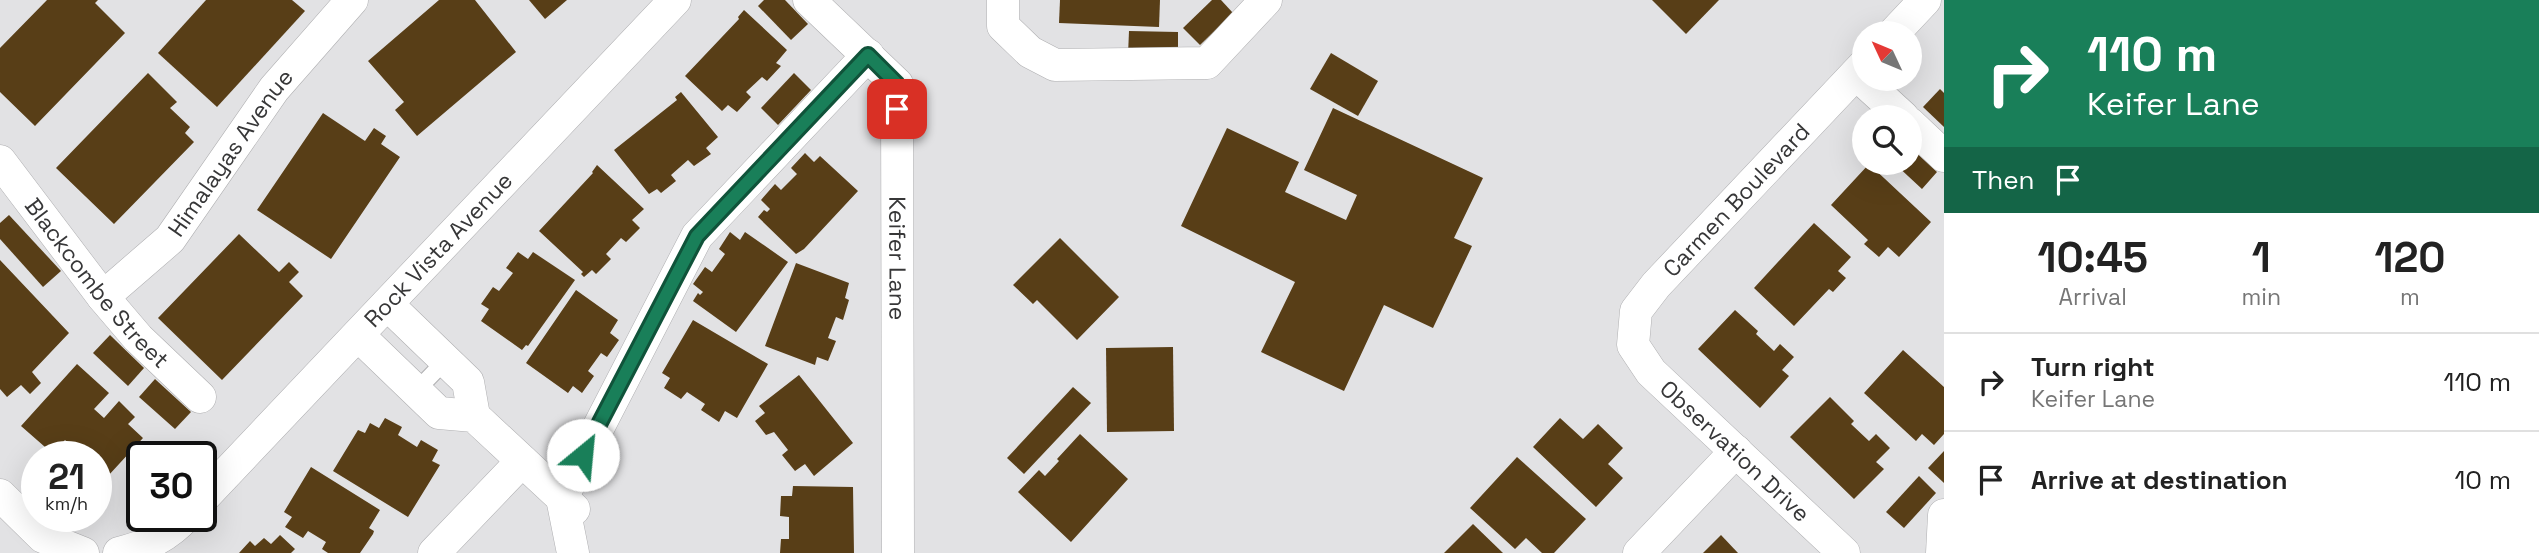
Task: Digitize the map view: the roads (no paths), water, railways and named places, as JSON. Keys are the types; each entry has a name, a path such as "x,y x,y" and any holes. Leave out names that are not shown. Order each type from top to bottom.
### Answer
{"street":[{"name":"Himalayas Avenue","path":"103,297 170,239 274,89 352,0"},
{"name":"Rock Vista Avenue","path":"217,483 675,0"},
{"name":"Keifer Lane","path":"809,0 897,84 898,553"},
{"path":"1003,13 1030,52 1055,65 1207,63 1266,0"},
{"path":"1905,21 1925,0"},
{"path":"573,553 568,504 697,236 868,55"},
{"name":"Carmen Boulevard","path":"1633,345 1636,311 1656,285 1852,77"},
{"path":"1880,91 1892,105"},
{"path":"1922,135 1944,156"},
{"name":"Blackcombe Street","path":"0,161 103,297 138,338 200,397"},
{"path":"387,304 468,382 474,416"},
{"path":"358,335 439,412 474,416 568,504"},
{"name":"Observation Drive","path":"1633,345 1651,372 1844,553"},
{"path":"1639,553 1736,451"},
{"path":"434,553 522,461"},
{"path":"0,495 43,537 83,553"},
{"path":"1942,553 1944,515"},
{"path":"119,553 146,546 170,532"}],"lane":[{"path":"416,391 446,360"}]}
